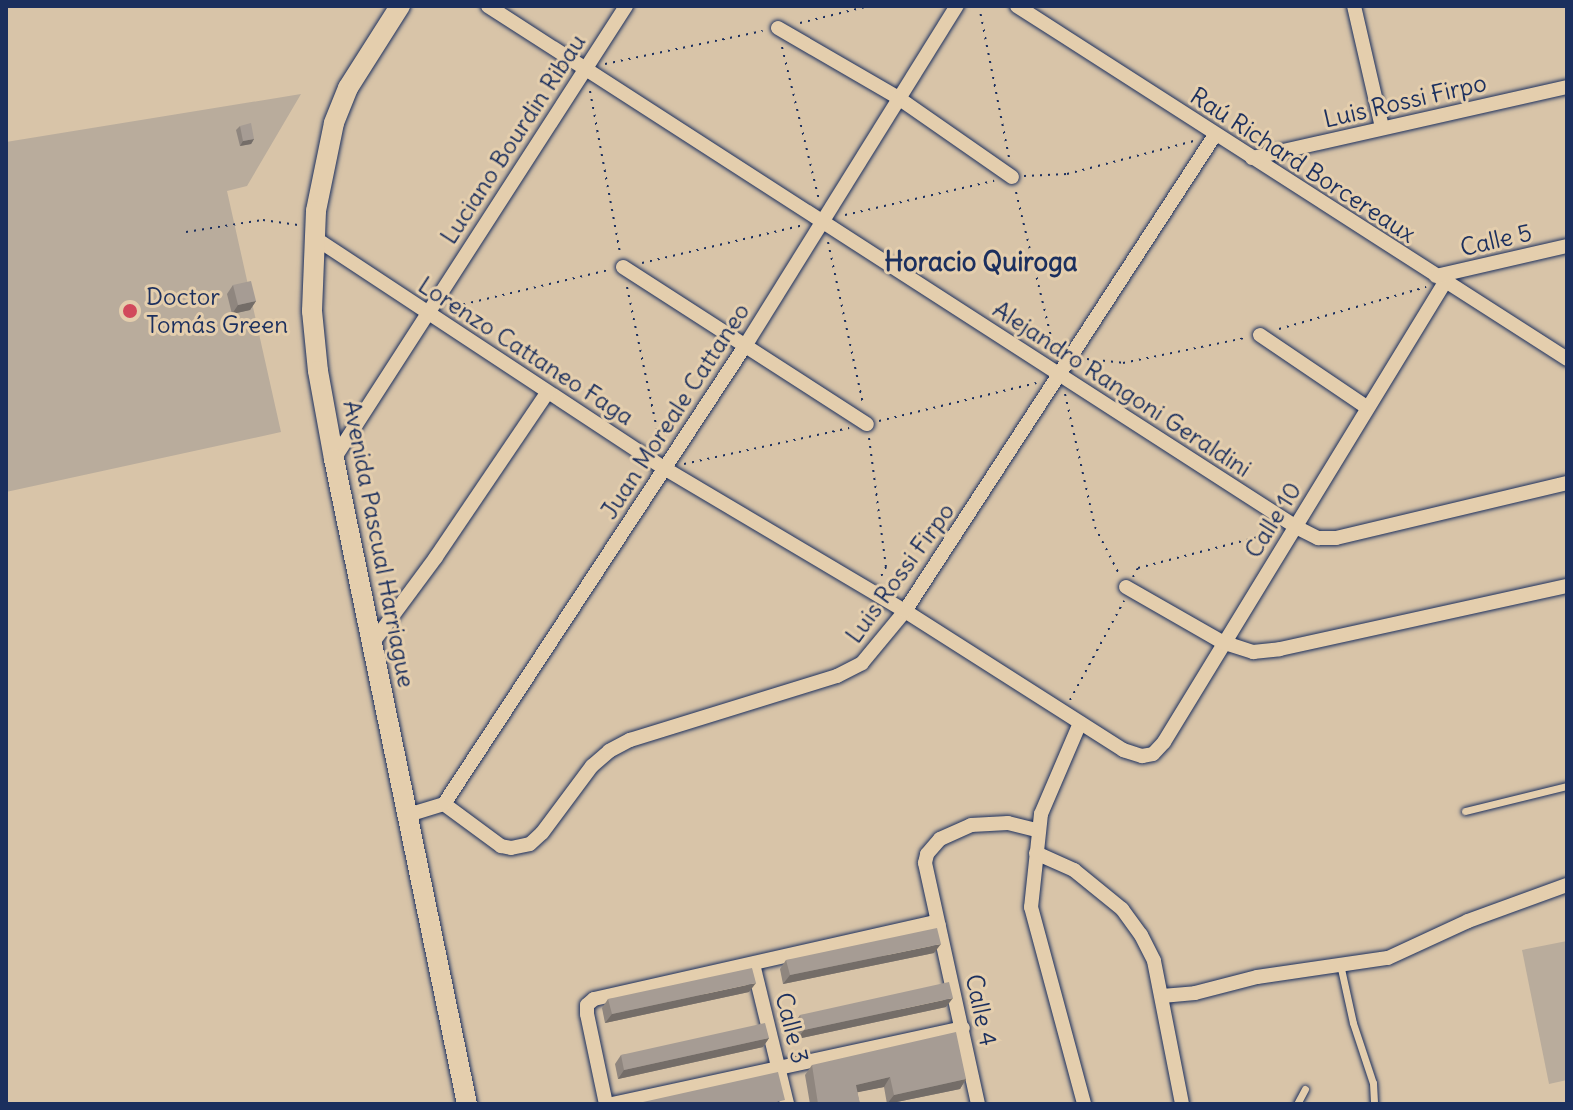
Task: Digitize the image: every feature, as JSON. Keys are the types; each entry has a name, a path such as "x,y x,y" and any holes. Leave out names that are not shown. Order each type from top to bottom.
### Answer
{"street":[{"name":"Avenida Pascual Harriague","path":"400,6 348,88 334,123 323,164 315,235 312,311 318,371 334,459 467,1104"},
{"name":"Alejandro Rangoni Geraldini","path":"488,6 824,220 1061,377 1318,538 1336,538 1567,483"},
{"name":"Luciano Bourdin Ribau","path":"334,459 626,6"},
{"name":"Juan Moreale Cattaneo","path":"444,804 745,346 897,97 957,6"},
{"name":"Raú Richard Borcereaux","path":"1017,6 1567,359"},
{"path":"1354,6 1382,127"},
{"path":"778,28 897,97 1012,177"},
{"name":"Luis Rossi Firpo","path":"1252,158 1567,87"},
{"name":"Luis Rossi Firpo","path":"444,804 501,846 511,848 530,844 542,833 592,766 609,751 630,740 837,676 862,663 905,611 1061,377 1215,135"},
{"name":"Lorenzo Cattaneo Faga","path":"315,235 427,313 664,468 905,611 1123,750"},
{"name":"Calle 5","path":"1440,279 1567,246"},
{"path":"623,267 867,424"},
{"name":"Calle 10","path":"1123,750 1142,756 1158,748 1368,408 1440,279"},
{"path":"1260,335 1368,408"},
{"path":"371,645 436,557 547,393"},
{"path":"1126,587 1222,642 1253,652 1280,649 1567,586"},
{"path":"1080,723 1037,830 1031,907 1074,1056 1084,1104"},
{"path":"408,815 444,804"},
{"name":"Calle 4","path":"978,1104 926,873 927,854 932,847 971,825 1008,823 1037,830"},
{"path":"1036,853 1074,870 1122,909 1141,935 1154,961 1182,1104"},
{"path":"1162,996 1388,958 1468,921 1567,885"},
{"path":"606,1104 587,1005 594,999 932,923 939,925"},
{"name":"Calle 3","path":"753,964 787,1104"},
{"path":"612,1104 963,1028"}],"lane":[{"path":"1465,811 1567,786"},
{"path":"1340,964 1353,1023 1373,1083 1374,1104"},
{"path":"1297,1104 1305,1089"}],"path":[{"path":"869,6 778,28 824,220 867,424 886,567 872,592"},
{"path":"979,6 1012,177 1095,527 1126,587"},
{"path":"427,313 1012,177 1067,174 1215,135"},
{"path":"186,232 263,220 298,225 315,235"},
{"path":"623,267 664,468 867,424 1061,377"},
{"path":"1074,357 1123,363 1260,335 1440,279"},
{"path":"1063,712 1124,605 1126,587 1138,568 1296,527"}],"shaded area":[{"name":"Doctor Tomás Green","path":"301,94 247,186 227,191 281,432 6,492 6,142"},
{"path":"1567,941 1567,1080 1549,1084 1522,950"}],"building":[{"path":"251,123 254,139 243,141 240,126"},
{"path":"251,281 256,301 238,305 233,285"},
{"path":"937,928 941,944 790,975 786,960"},
{"path":"752,968 756,983 612,1014 608,999"},
{"path":"949,982 953,998 804,1030 800,1015"},
{"path":"765,1023 769,1038 624,1070 621,1055"},
{"path":"956,1032 966,1079 894,1095 890,1077 856,1085 860,1104 818,1104 812,1065"},
{"path":"778,1072 785,1100 767,1104 634,1104"}],"place":[{"name":"Doctor Tomás Green","path":"130,311"}],"district":[{"name":"Horacio Quiroga","path":"981,262"}]}
